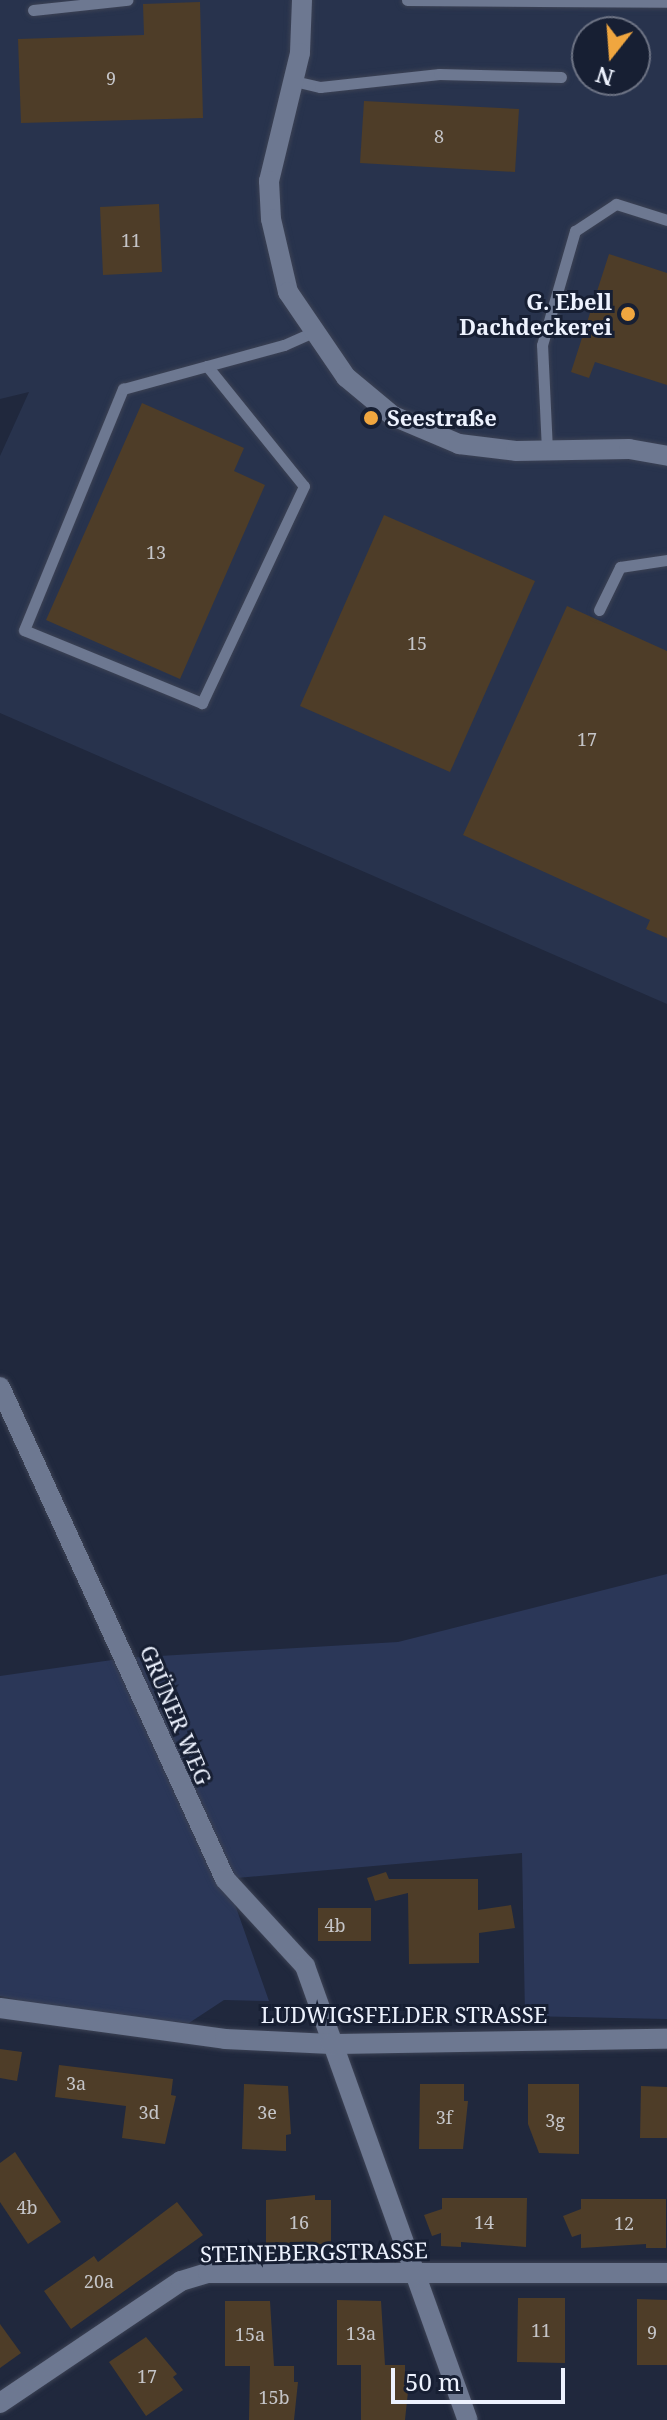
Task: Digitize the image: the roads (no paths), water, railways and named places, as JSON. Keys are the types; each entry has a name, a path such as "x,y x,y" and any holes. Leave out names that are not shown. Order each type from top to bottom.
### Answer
{"street":[{"path":"302,0 294,81 269,181 271,219 288,292 346,377 393,416 459,444 547,450 629,449 667,456"},
{"name":"GRÜNER WEG","path":"0,1387 225,1879 305,1966 412,2274 468,2420"},
{"name":"LUDWIGSFELDER STRASSE","path":"0,2008 225,2039 331,2044 667,2039"},
{"name":"STEINEBERGSTRASSE","path":"0,2403 181,2281 208,2273 667,2273"}],"lane":[{"path":"33,10 127,0"},
{"path":"407,0 667,2"},
{"path":"294,81 320,87 439,74 561,77"},
{"path":"547,450 542,345 575,231 616,204 667,220"},
{"path":"207,366 304,486 202,703 24,630 123,389 313,332"},
{"path":"599,610 620,567 667,560"}],"place":[{"name":"G. Ebell Dachdeckerei","path":"628,314"},
{"name":"Seestraße","path":"371,418"}]}
